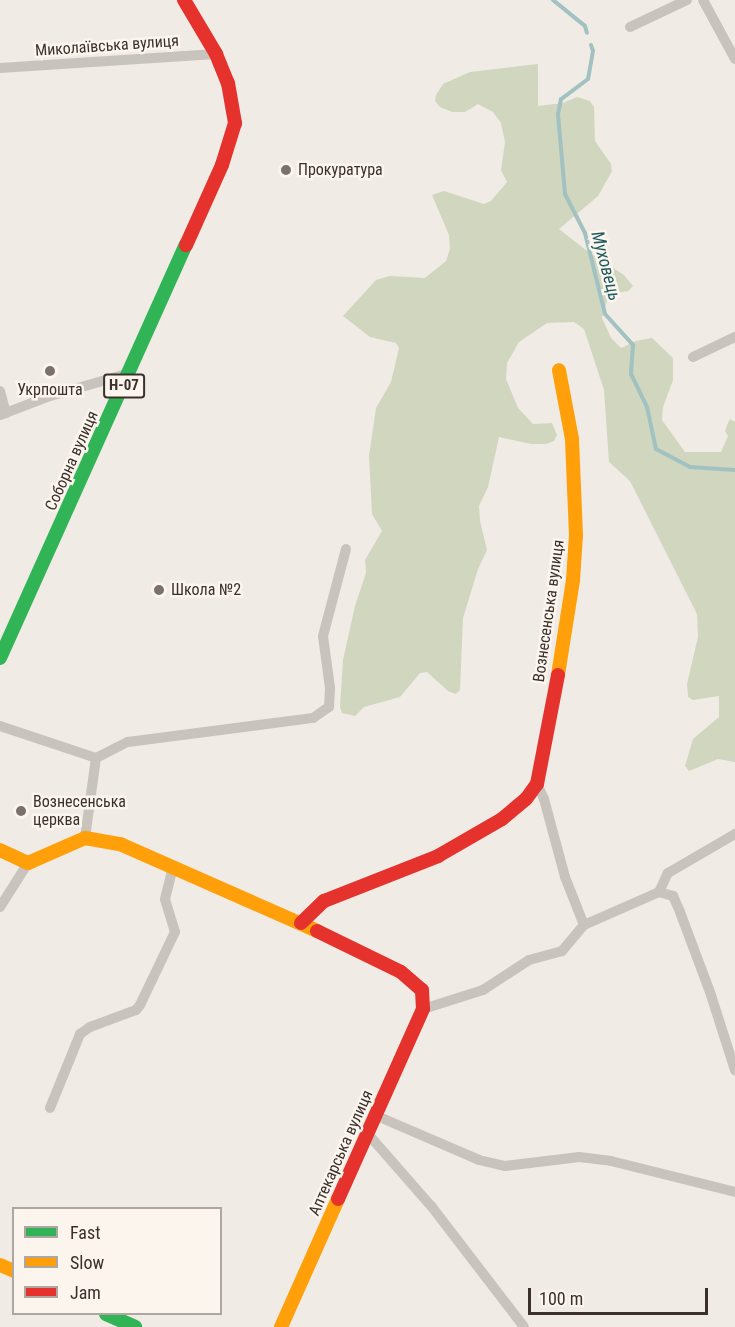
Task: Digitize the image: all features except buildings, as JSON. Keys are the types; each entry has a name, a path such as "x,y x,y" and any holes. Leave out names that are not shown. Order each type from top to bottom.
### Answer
{"street":[{"name":"Н-07","path":"184,0 216,54"},
{"path":"630,27 687,0"},
{"path":"703,0 735,59"},
{"name":"Миколаївська вулиця","path":"0,68 216,54"},
{"name":"Соборна вулиця","path":"0,658 222,165 235,123 228,83 216,54"},
{"path":"693,357 735,337"},
{"name":"Вознесенська вулиця","path":"301,923 324,901 438,856 502,819 526,799 537,784 548,735 573,580 576,535 572,439 559,370"},
{"path":"0,391 3,414 50,396 130,373"},
{"path":"0,726 96,758 128,742 313,718 329,707 330,688 323,636 346,549"},
{"path":"85,838 96,758"},
{"path":"537,784 544,799 565,877 584,925"},
{"path":"659,892 668,873 735,834"},
{"path":"0,907 28,863 85,838 120,844 301,923"},
{"path":"0,850 28,863"},
{"path":"50,1108 81,1034 90,1027 136,1010 140,1005 175,932 165,899 173,867"},
{"path":"423,1009 483,990 528,960 562,951 584,925 659,892 672,896 680,912 711,995 735,1070"},
{"name":"Аптекарська вулиця","path":"281,1327 423,1009 422,990 401,972 301,923"},
{"path":"376,1116 479,1160 505,1166 579,1157 601,1160 735,1192"},
{"path":"368,1134 432,1207 524,1327"},
{"path":"108,1315 135,1327"}],"green space":[{"path":"538,64 538,106 563,103 577,97 590,101 594,107 595,141 611,164 612,171 598,196 559,229 624,275 633,286 628,291 609,294 602,318 611,338 621,348 636,341 652,338 673,358 673,380 663,407 662,420 685,452 721,452 728,436 725,431 727,425 730,419 735,422 735,762 718,759 689,771 685,766 693,739 719,717 719,696 693,700 688,697 687,684 698,637 697,614 630,481 609,462 604,390 584,329 574,322 547,323 519,342 507,363 506,379 518,408 533,424 552,423 557,435 554,441 546,444 531,444 499,437 488,487 479,506 487,550 478,569 463,618 460,690 456,694 448,691 427,672 420,673 400,697 364,707 355,716 342,713 340,707 343,660 355,606 366,573 365,560 382,531 372,514 369,456 376,408 391,382 399,348 396,343 370,337 343,316 376,280 390,276 425,278 446,261 450,249 449,235 432,195 444,191 484,204 491,201 507,182 501,170 505,142 501,123 493,112 478,104 465,112 452,112 440,107 435,101 443,84 470,72"}],"waterway":[{"name":"Муховець","path":"553,0 585,26 587,33"},
{"name":"Муховець","path":"591,45 593,51 588,79 561,99 558,114 565,194 585,233 605,314 633,345 631,374 647,407 656,449 690,467 735,470"}],"traffic: fast":[{"path":"0,658 186,245"},
{"path":"108,1315 135,1327"}],"traffic: slow":[{"path":"558,675 573,580 576,535 572,439 559,370"},
{"path":"0,850 28,863 85,838 120,844 317,931"},
{"path":"281,1327 338,1199"},
{"path":"0,1265 12,1270"}],"traffic: jam":[{"path":"184,0 216,54 228,83 235,123 222,165 186,245"},
{"path":"301,923 324,901 438,856 502,819 526,799 537,784 558,675"},
{"path":"317,931 401,972 422,990 423,1009 338,1199"}],"place":[{"name":"Прокуратура","path":"286,170"},
{"name":"Укрпошта","path":"50,371"},
{"name":"Школа №2","path":"159,590"},
{"name":"Вознесенська церква","path":"21,811"}]}
